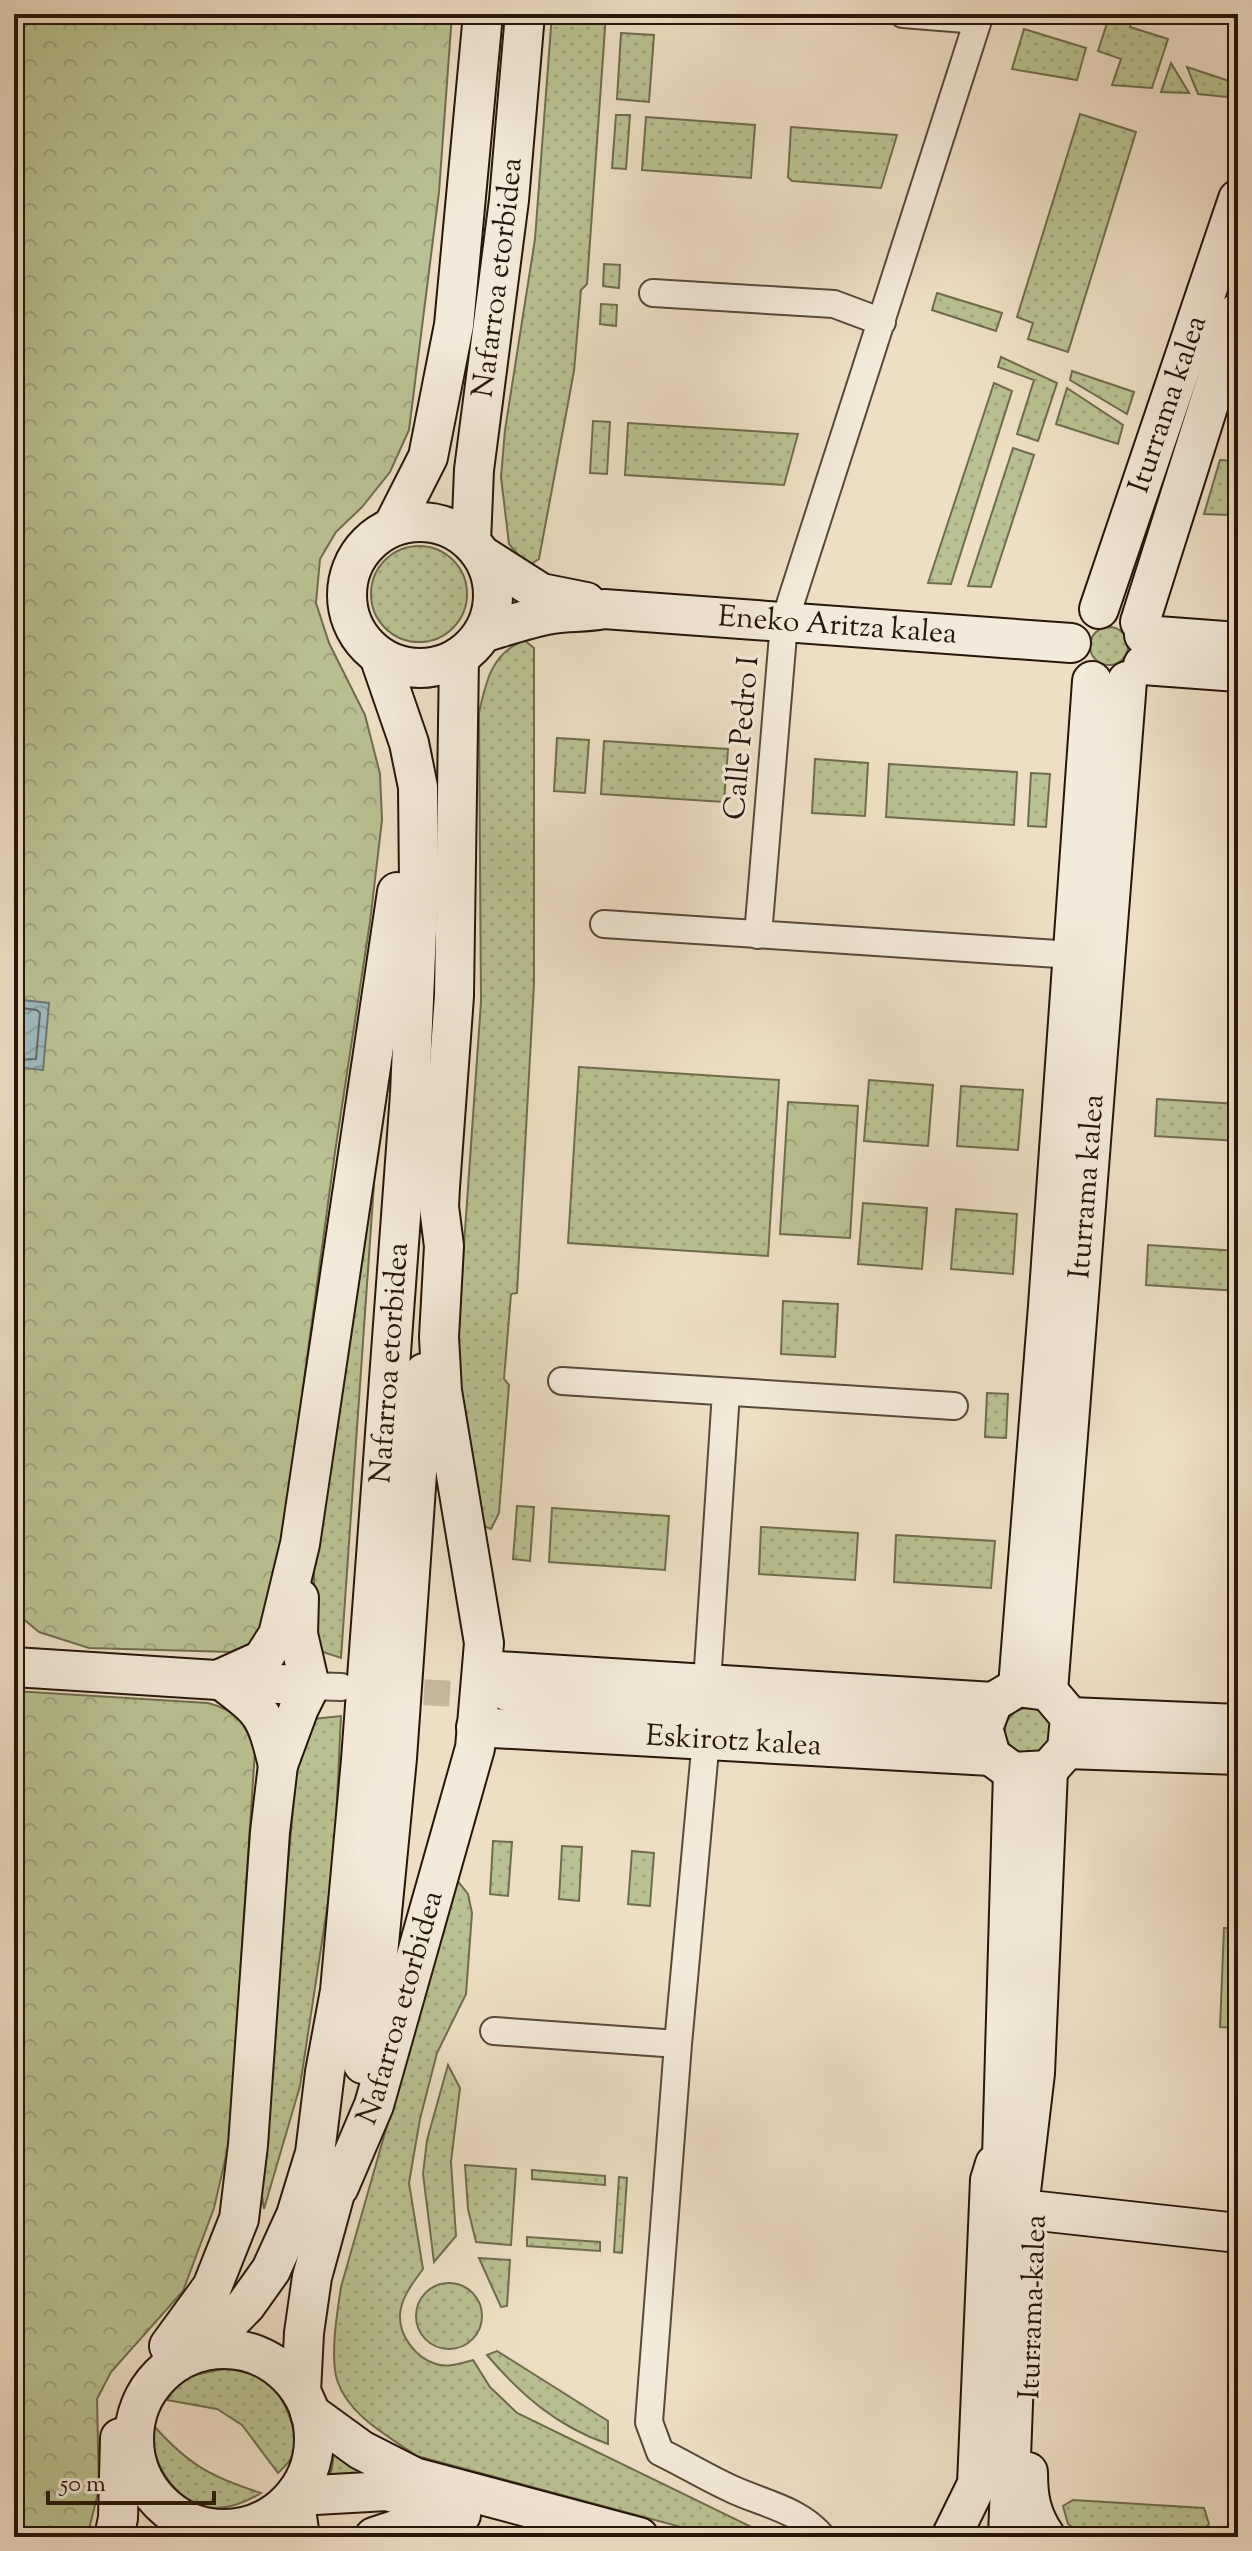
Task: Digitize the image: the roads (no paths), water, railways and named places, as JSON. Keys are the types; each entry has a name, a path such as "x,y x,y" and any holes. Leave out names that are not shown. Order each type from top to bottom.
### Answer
{"main road":[{"name":"Nafarroa etorbidea","path":"393,526 428,457 454,325 483,14"},
{"name":"Nafarroa etorbidea","path":"477,549 474,470 509,200 525,14"},
{"name":"Iturrama kalea","path":"1099,609 1238,199"},
{"name":"Iturrama kalea","path":"996,2537 1006,2231 1001,2205 1001,2146 1073,955 1129,657 1238,312"},
{"path":"414,521 435,522 454,529 477,549 491,574 494,594 491,614 471,645 440,666 419,669 398,665 379,656 362,641 351,621 346,598 348,575 358,554 373,537 393,526 414,521"},
{"name":"Eneko Aritza kalea","path":"477,549 541,593 583,601 604,609"},
{"name":"Eneko Aritza kalea","path":"471,645 539,616 604,609 1071,643"},
{"path":"1129,657 1122,610 1099,609 1079,623 1071,643 1075,663 1129,657 1238,642"},
{"name":"Nafarroa etorbidea","path":"306,2403 304,2333 312,2277 339,2187 372,2016 409,1612 431,1241 439,1207 454,996 471,645"},
{"name":"Nafarroa etorbidea","path":"114,2537 118,2518 121,2419 131,2389 150,2363 185,2349 272,2230 295,2175 325,2072 340,1991 361,1760 410,1094 419,883 418,787 409,743 379,656"},
{"path":"1129,657 1238,672"},
{"name":"Iturrama kalea","path":"1046,2537 1034,2519 1028,2492 1040,2133 1035,2073 1026,1730 1129,657"},
{"path":"220,1679 262,1660 278,1635 300,1544 402,855 403,807 396,706"},
{"name":"Nafarroa etorbidea","path":"339,2187 374,2105 475,1748 476,1727 493,1683 442,1391 439,1337 444,1246 439,1207"},
{"path":"300,1544 298,1634 326,1686"},
{"path":"14,1667 326,1686"},
{"path":"220,1679 256,1707 268,1724 278,1765"},
{"name":"Eskirotz kalea","path":"493,1683 707,1683 1026,1730 1238,1755"},
{"path":"128,2537 138,2467 135,2420 145,2397 160,2376 182,2359 239,2219 248,2145 270,1832 278,1765 299,1708 326,1686"},
{"name":"Eskirotz kalea","path":"476,1727 706,1739 1238,1724"},
{"name":"Iturrama kalea","path":"1008,2537 1021,2191 1035,2073"},
{"name":"Iturrama kalea","path":"951,2537 977,2484 990,2180 1001,2146"},
{"path":"1039,2211 1238,2233"},
{"path":"185,2349 236,2350 259,2356 283,2371 306,2403 361,2450 414,2477 639,2537"},
{"path":"138,2467 152,2493 173,2514 200,2526 233,2533 278,2512 296,2494 309,2471 314,2443 306,2403"},
{"path":"296,2494 387,2491 547,2537"},
{"path":"296,2494 300,2537"},
{"path":"374,2537 422,2521 464,2515"}],"street":[{"name":"Calle Pedro I","path":"758,935 784,623 979,17 903,14"},
{"path":"653,293 834,304 882,322"},
{"path":"604,924 1073,955"},
{"path":"562,1381 954,1406"},
{"path":"707,1683 726,1392"},
{"name":"Eskirotz kalea","path":"493,1683 1026,1730"},
{"path":"706,1739 678,2044 649,2422 660,2452 733,2489 796,2514 812,2524 822,2537"},
{"path":"494,2031 678,2044"}],"water":[{"path":"14,999 49,1003 43,1070 14,1067"}],"tunnel":[{"path":"385,1690 493,1696"}]}
